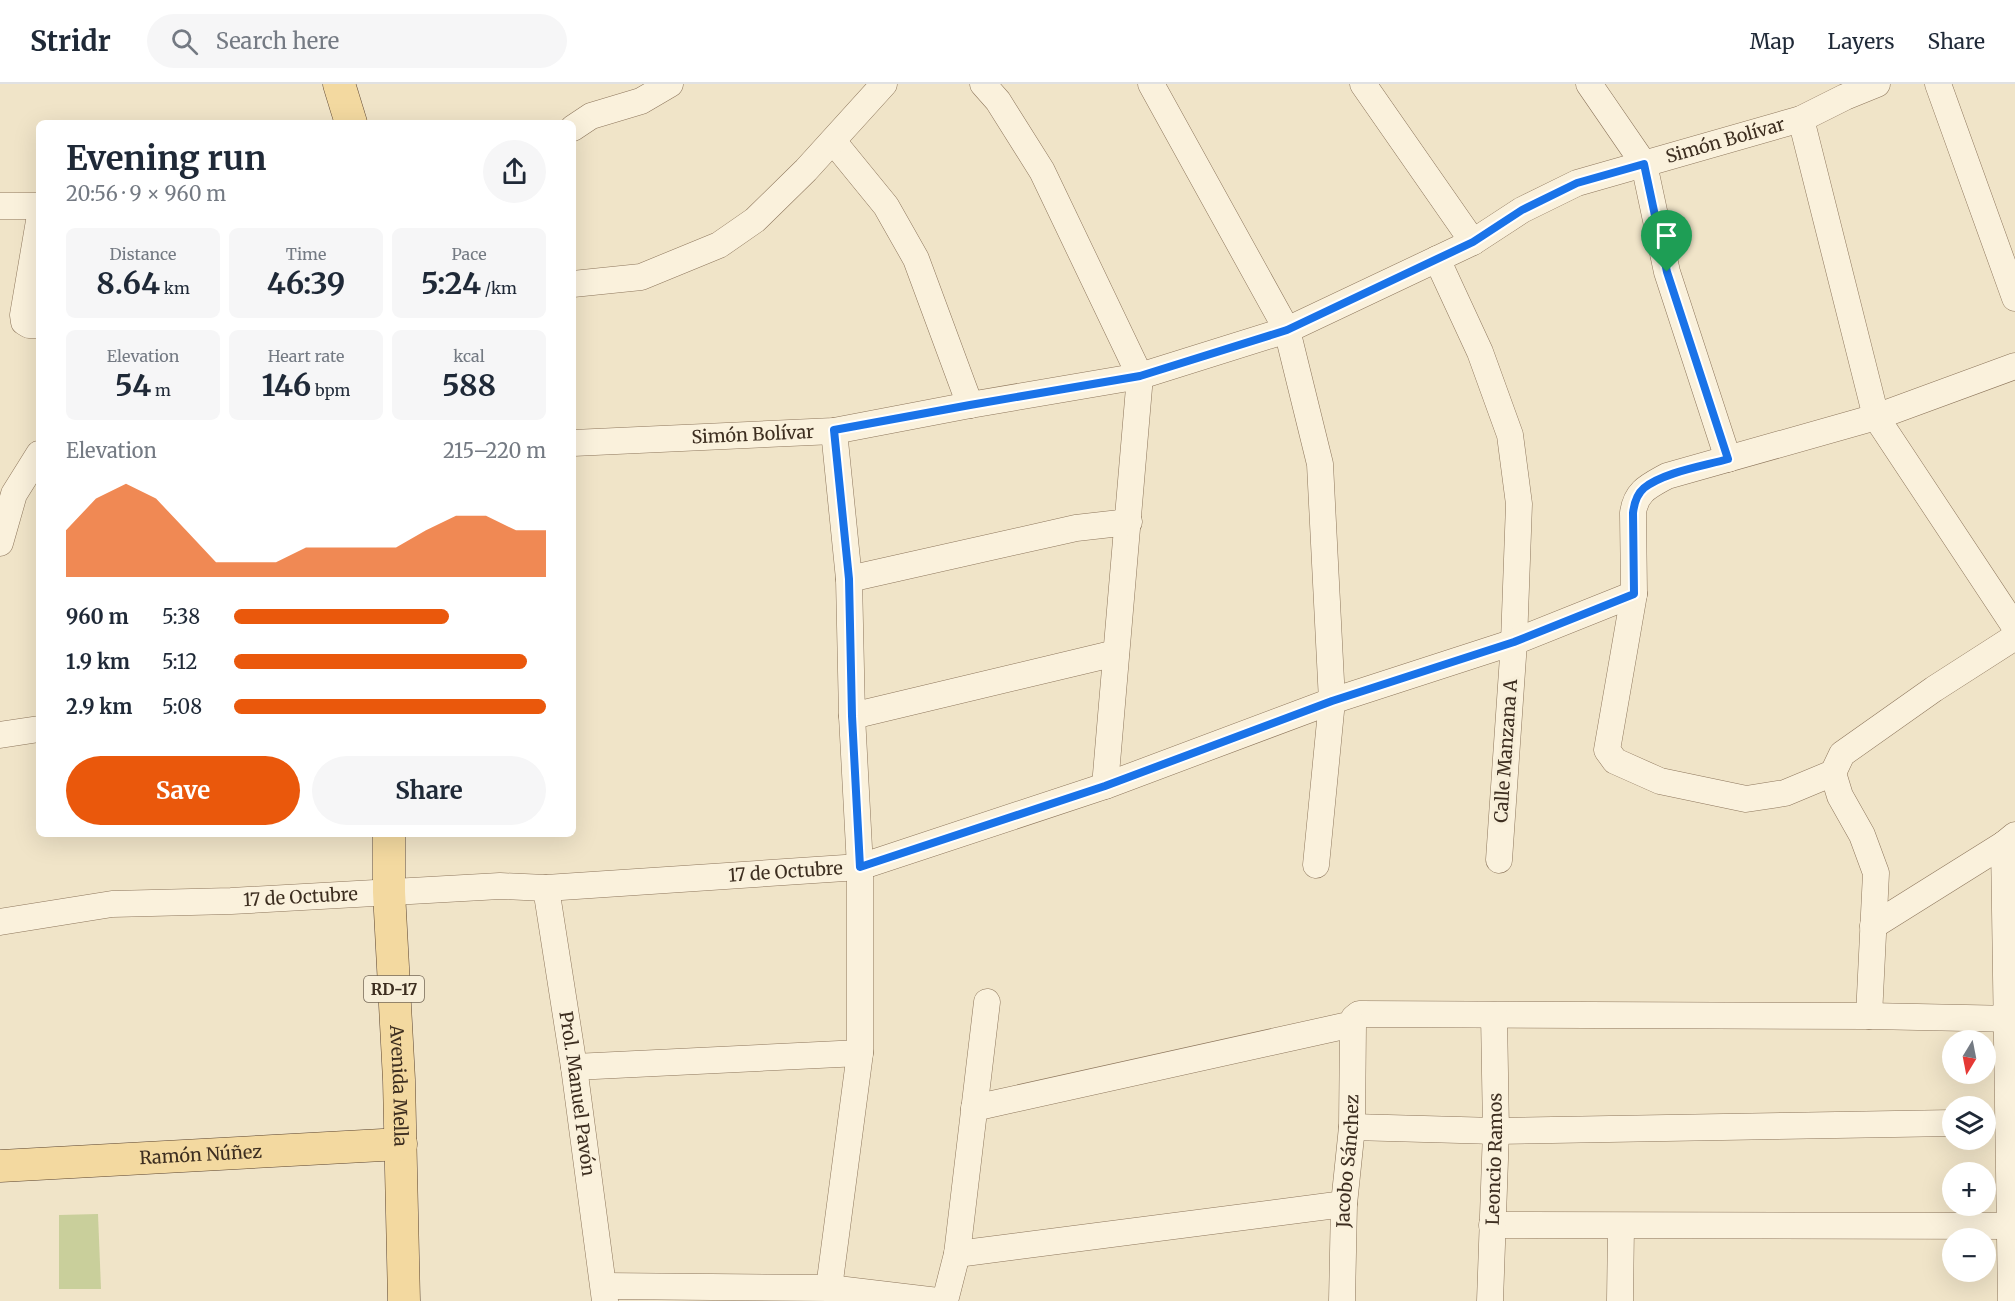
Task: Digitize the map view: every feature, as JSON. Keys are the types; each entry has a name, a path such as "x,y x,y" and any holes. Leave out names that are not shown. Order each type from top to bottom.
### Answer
{"main road":[{"path":"339,84 350,120"},
{"name":"Avenida Mella","path":"389,837 389,892 401,1144 404,1301"},
{"name":"Ramón Núñez","path":"0,1166 401,1144"}],"street":[{"path":"576,126 591,116 641,101 670,84"},
{"path":"576,284 641,277 719,245 755,220 833,141 884,84"},
{"path":"983,84 998,101 1042,171 1140,376 1105,786"},
{"path":"1150,84 1287,330 1320,464 1332,701 1316,865"},
{"path":"1363,84 1473,242"},
{"path":"1588,84 1644,164 1667,272 1728,459"},
{"name":"Simón Bolívar","path":"576,443 834,430 1140,376 1287,330 1473,242 1522,210 1577,183 1801,119 1841,90 1877,84"},
{"path":"1938,84 2015,298"},
{"path":"1801,119 1876,417 2015,627"},
{"path":"833,141 886,206 916,260 970,405"},
{"path":"0,206 36,206"},
{"path":"36,239 23,315 24,322 29,325 36,324"},
{"name":"Calle Manzana A","path":"1437,259 1480,352 1510,435 1519,504 1514,642 1499,860"},
{"path":"2015,366 1876,417 1667,476 1644,488 1635,501 1633,513 1634,594 1607,750 1615,761 1660,781 1746,799 1785,794 1833,773 1842,754 1934,689 2015,637"},
{"path":"829,1288 860,1053 860,867 852,716 849,579 834,430"},
{"path":"0,543 14,494 36,459"},
{"path":"849,579 1076,528 1129,522"},
{"name":"17 de Octubre","path":"0,922 112,904 231,901 500,886 546,888 860,867 1105,786 1332,701 1514,642 1634,594"},
{"path":"852,716 1116,653"},
{"path":"0,735 36,729"},
{"path":"1833,773 1840,796 1862,835 1876,873 1869,1016"},
{"path":"1874,926 2009,839"},
{"path":"2009,839 2011,1019 2003,1122 2013,1226 2012,1301"},
{"name":"Prol. Manuel Pavón","path":"546,888 574,1067 605,1294"},
{"path":"945,1301 957,1254 987,1002"},
{"path":"974,1108 1353,1024 1354,1018 1359,1014 1869,1016 2011,1019"},
{"name":"Leoncio Ramos","path":"1490,1301 1496,1131 1494,1015"},
{"name":"Jacobo Sánchez","path":"1342,1301 1344,1204 1352,1127 1353,1024"},
{"path":"574,1067 860,1053"},
{"path":"1352,1127 1496,1131 1942,1123"},
{"path":"957,1254 1344,1204"},
{"path":"1492,1225 2013,1226"},
{"path":"1620,1301 1621,1226"},
{"path":"605,1294 829,1288 938,1301"}],"green space":[{"path":"98,1214 101,1289 59,1289 59,1215"}],"route":[{"path":"1644,164 1667,272 1728,459 1667,476 1644,488 1635,501 1633,513 1634,594 1514,642 1332,701 1105,786 860,867 852,716 849,579 834,430 1140,376 1287,330 1473,242 1522,210 1577,183 1644,164"}]}
